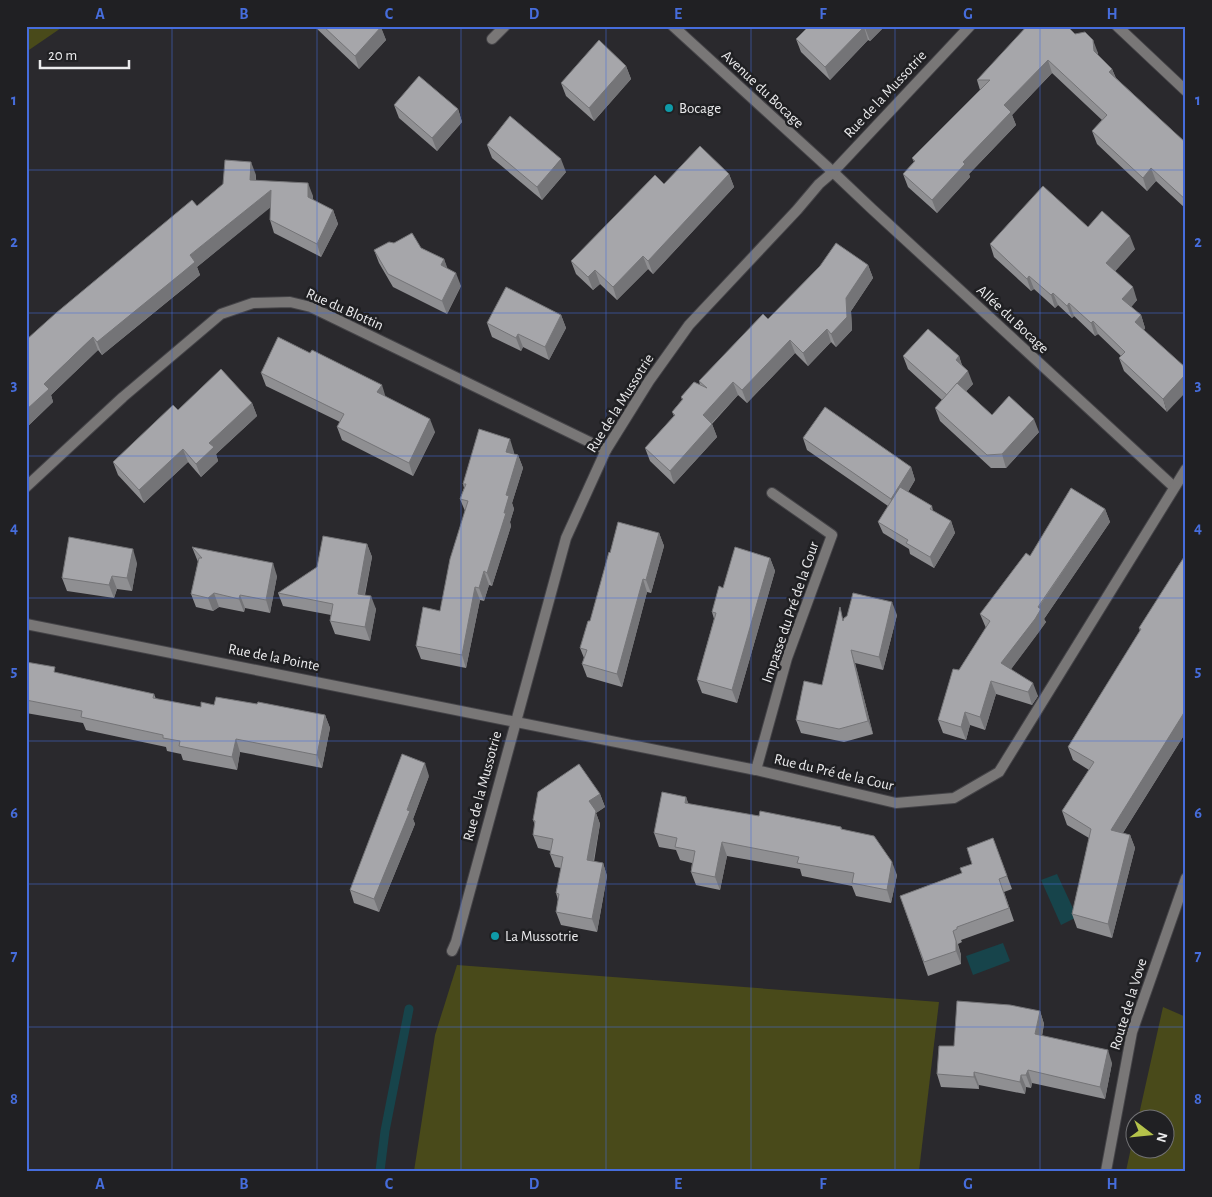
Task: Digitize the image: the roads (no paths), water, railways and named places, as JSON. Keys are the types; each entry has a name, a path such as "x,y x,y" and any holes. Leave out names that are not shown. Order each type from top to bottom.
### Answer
{"street":[{"path":"492,39 505,26"},
{"name":"Avenue du Bocage","path":"673,26 833,172"},
{"name":"Rue de la Mussotrie","path":"452,951 566,538 606,450 649,380 689,325 819,184 833,172 970,26"},
{"path":"1117,26 1186,91"},
{"name":"Allée du Bocage","path":"833,172 1174,487"},
{"name":"Rue du Blottin","path":"26,487 123,397 221,314 253,303 290,302 310,307 606,450"},
{"name":"Rue du Pré de la Cour","path":"515,721 756,770 896,803 954,798 999,772 1186,469"},
{"name":"Impasse du Pré de la Cour","path":"756,770 787,658 832,535 772,493"},
{"name":"Rue de la Pointe","path":"26,624 515,721"},
{"name":"Route de la Vove","path":"1106,1171 1132,1032 1186,878"}],"water":[{"path":"1057,874 1077,917 1061,925 1041,880"},
{"path":"1003,943 1010,961 973,975 966,956"}],"waterway":[{"path":"380,1171 385,1131 409,1009"}],"place":[{"name":"Bocage","path":"669,108"},
{"name":"La Mussotrie","path":"495,936"}]}
